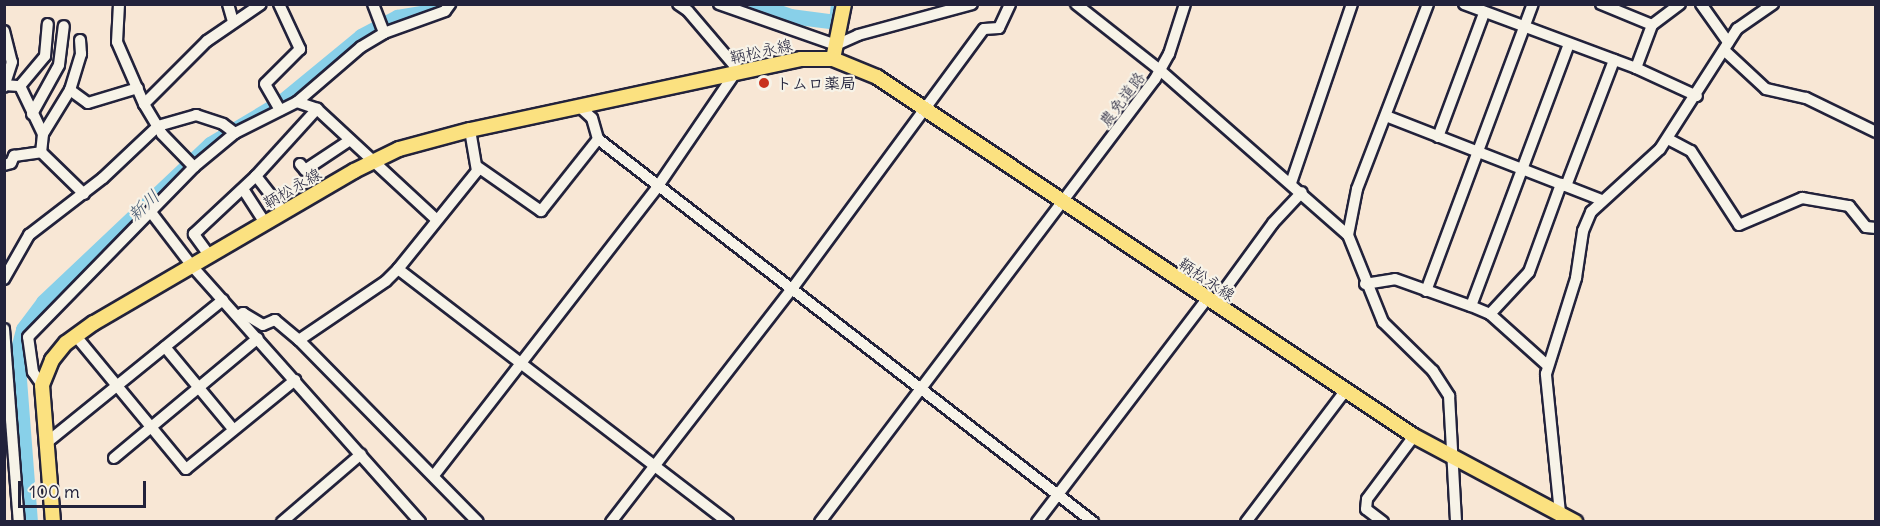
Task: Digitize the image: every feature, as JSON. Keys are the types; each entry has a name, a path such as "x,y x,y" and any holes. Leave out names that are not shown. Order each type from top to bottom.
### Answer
{"main road":[{"path":"833,59 844,4"},
{"name":"鞆松永線","path":"53,522 42,385 52,360 75,335 209,255 399,149 470,130 801,59 833,59 877,77 1413,436 1455,462 1575,522"}],"street":[{"path":"119,4 117,42 144,104 184,159 194,167"},
{"path":"228,4 233,21"},
{"path":"144,104 169,76 233,21 261,4"},
{"path":"279,4 300,49 265,84 280,110"},
{"path":"373,4 384,33"},
{"path":"28,337 194,167 235,133 297,102 360,47 384,33 422,21 450,4"},
{"path":"435,474 524,365 658,186 735,73 734,64 688,11 678,4"},
{"path":"718,4 836,45 858,35 972,4"},
{"path":"611,522 792,288 984,29 999,28 1010,4"},
{"path":"1076,4 1161,71 1302,192 1348,235 1365,284 1383,322 1433,371 1449,396 1455,462 1456,522"},
{"name":"農免道路","path":"820,522 1161,71 1185,4"},
{"path":"1291,183 1352,4"},
{"path":"1348,235 1357,189 1428,4"},
{"path":"1464,4 1636,68 1697,96"},
{"path":"1426,291 1533,4"},
{"path":"1601,4 1652,25"},
{"path":"1636,68 1652,25 1680,4"},
{"path":"1701,4 1727,46 1766,89 1806,98 1875,132"},
{"path":"1560,513 1546,393 1547,365 1576,278 1583,231 1591,212 1601,200 1668,139 1737,29 1773,4"},
{"path":"1438,137 1484,13"},
{"path":"20,86 45,56 48,24"},
{"path":"32,114 59,65 64,26"},
{"path":"4,31 12,62 5,85 20,86"},
{"path":"41,152 43,134 70,90 81,54 80,40"},
{"path":"1471,306 1569,44"},
{"path":"1490,314 1529,272 1614,60"},
{"path":"20,86 43,134"},
{"path":"70,90 88,103 138,88"},
{"path":"297,102 317,109 437,220"},
{"path":"580,107 592,118 598,139 1093,522"},
{"path":"209,255 194,234 256,176 317,109"},
{"path":"4,279 29,236 84,194 158,126 196,115 223,124 235,133"},
{"path":"1386,116 1601,200"},
{"path":"470,130 478,167 541,211 598,139"},
{"path":"1668,139 1691,151 1739,225 1802,198 1849,206 1866,228 1875,228"},
{"path":"300,164 305,170 350,140"},
{"path":"4,165 11,163 9,153 41,152 84,194"},
{"path":"299,340 386,281 398,269 478,167"},
{"path":"256,176 284,212"},
{"path":"243,189 265,223"},
{"path":"1037,522 1273,223 1302,192"},
{"path":"150,211 192,266 420,522"},
{"path":"398,269 728,522"},
{"path":"1365,284 1395,279 1490,314 1547,365"},
{"path":"45,444 223,300"},
{"path":"238,316 243,313 263,325 275,320 299,340 435,474 478,522"},
{"path":"19,522 5,376 5,344 7,331 28,337"},
{"path":"75,335 186,469 295,380"},
{"path":"28,337 33,372 42,385"},
{"path":"114,458 258,338"},
{"path":"165,347 200,385 233,429"},
{"path":"1245,522 1345,391"},
{"path":"1383,522 1366,508 1367,499 1413,436"},
{"path":"282,522 361,454"},
{"path":"4,512 16,506"}],"waterway":[{"name":"新川","path":"30,522 17,352 23,329 43,302 210,144 282,101 361,36 397,17 439,10 443,4"},
{"name":"新川","path":"756,4 790,16 836,22 838,4"}],"place":[{"name":"トムロ薬局","path":"764,83"}]}
